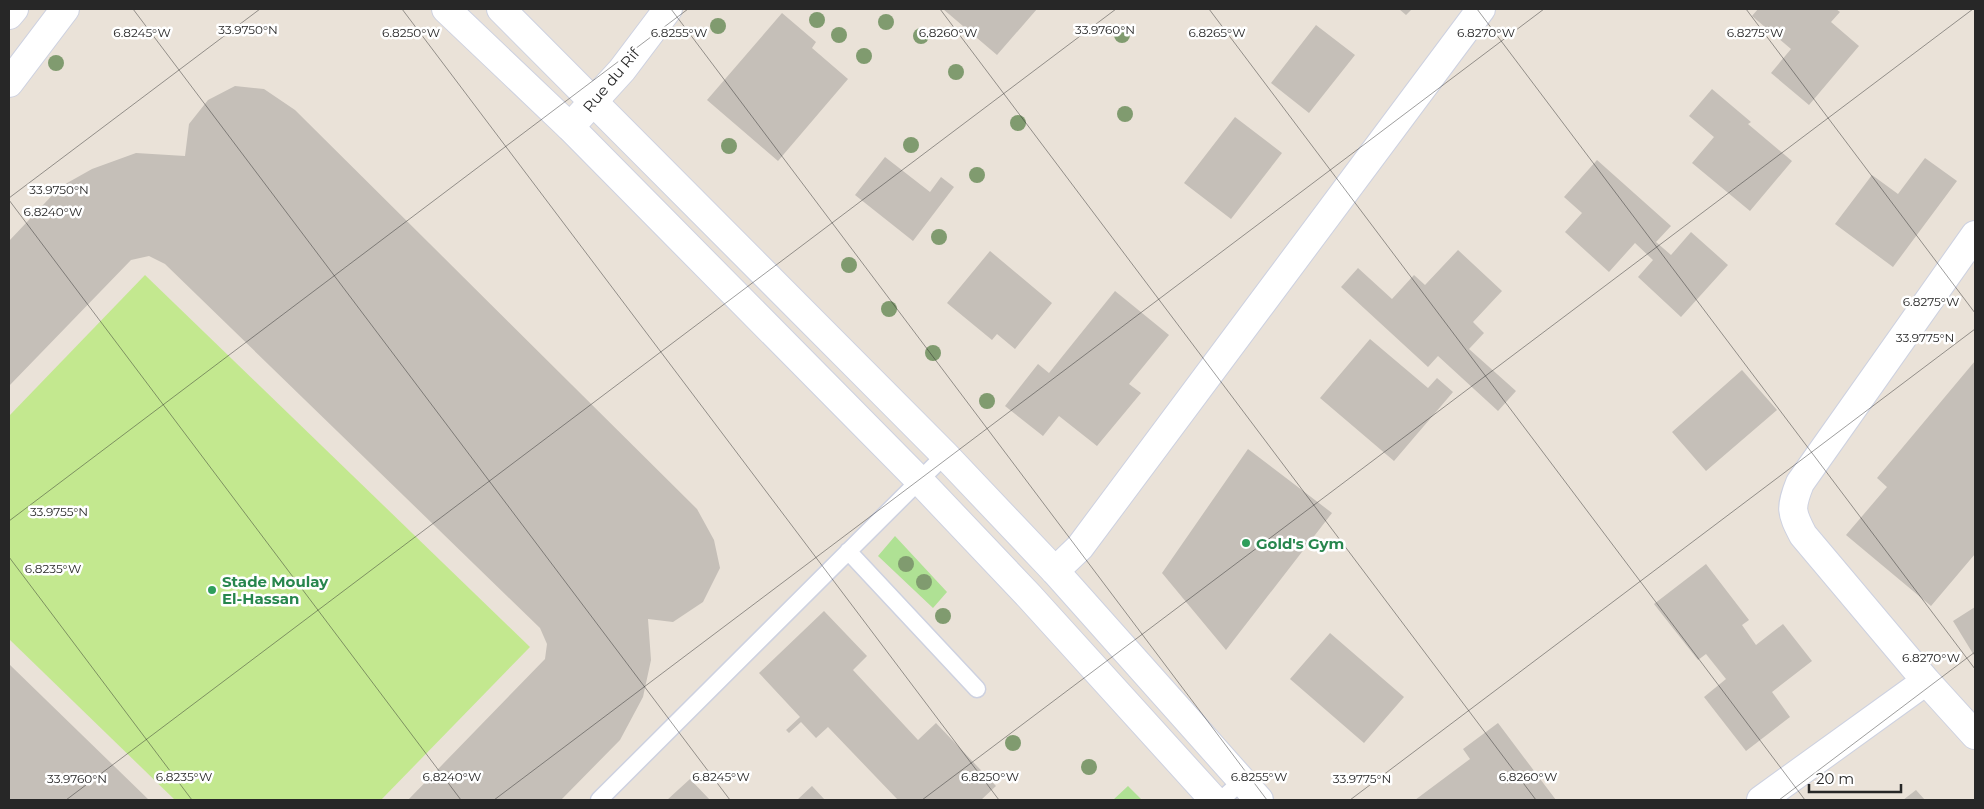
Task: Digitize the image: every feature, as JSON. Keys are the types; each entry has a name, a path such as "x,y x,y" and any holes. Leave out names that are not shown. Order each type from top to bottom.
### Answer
{"main road":[{"path":"9,15 14,9"},
{"path":"9,83 65,9"},
{"path":"446,9 570,127 919,480 1029,596 1214,800"},
{"path":"501,9 945,454 1055,571 1250,791"},
{"name":"Rue du Rif","path":"570,127 622,70 668,9"},
{"path":"1055,571 1080,547 1481,9"},
{"path":"1975,235 1805,476 1793,499 1792,515 1803,535 1926,681 1975,735"},
{"path":"1761,800 1926,681"}],"lane":[{"path":"599,800 945,454"},
{"path":"848,551 977,689"},
{"path":"1221,800 1250,791"}],"green space":[{"path":"145,275 530,647 381,800 175,800 9,639 9,416"},
{"path":"895,536 947,592 933,608 878,556"},
{"path":"1128,786 1142,800 1113,800"}],"building":[{"path":"943,9 1037,9 997,55"},
{"path":"1399,9 1412,9 1406,15"},
{"path":"1758,9 1836,9 1840,12 1831,22 1859,46 1809,105 1771,73 1791,49 1752,16"},
{"path":"782,13 816,42 812,48 848,79 778,161 707,100"},
{"path":"1316,25 1355,55 1309,113 1271,83"},
{"path":"235,86 264,89 295,110 697,509 714,540 720,568 703,602 673,622 648,619 651,660 643,697 620,740 561,800 408,800 545,659 547,644 540,628 165,264 149,256 131,260 9,386 9,241 60,187 92,169 136,153 185,156 189,124 208,100"},
{"path":"1712,89 1751,122 1748,124 1792,161 1750,211 1692,163 1714,137 1689,116"},
{"path":"1235,117 1282,153 1231,219 1184,183"},
{"path":"885,157 930,192 941,177 954,187 913,241 855,195"},
{"path":"1925,158 1957,181 1893,267 1835,224 1872,175 1898,194"},
{"path":"1597,160 1671,226 1656,242 1671,255 1691,232 1728,265 1681,317 1638,277 1653,260 1635,243 1609,272 1565,232 1582,213 1564,197"},
{"path":"1458,250 1502,291 1473,322 1484,333 1469,349 1516,391 1498,411 1438,356 1428,367 1341,287 1358,268 1392,299 1414,275 1425,285"},
{"path":"990,251 1052,303 1015,349 997,334 992,340 947,303"},
{"path":"1115,291 1169,335 1129,384 1141,393 1097,446 1059,416 1043,436 1005,406 1038,364 1049,373"},
{"path":"1370,339 1428,388 1437,378 1453,392 1394,461 1320,398"},
{"path":"1975,361 1975,554 1931,606 1846,535 1887,487 1877,478"},
{"path":"1742,370 1777,410 1706,471 1672,432"},
{"name":"Gold's Gym","path":"1248,449 1332,513 1226,650 1162,573"},
{"path":"1706,564 1749,620 1742,625 1756,645 1783,624 1812,661 1772,692 1790,717 1746,751 1704,697 1726,679 1706,654 1698,660 1654,604"},
{"path":"1975,607 1975,657 1953,621"},
{"path":"824,611 867,656 853,670 918,740 936,723 996,786 981,800 898,800 828,727 816,738 801,722 789,733 786,730 800,717 759,673"},
{"path":"1330,633 1404,697 1364,743 1290,679"},
{"path":"9,664 149,800 9,800"},
{"path":"1498,723 1556,800 1415,800 1470,759 1463,749"},
{"path":"690,779 710,800 667,800"},
{"path":"812,786 825,800 797,800"},
{"path":"1916,790 1925,800 1903,800"}],"place":[{"name":"Gold's Gym","path":"1246,543"},
{"name":"Stade Moulay El-Hassan","path":"212,590"}]}
